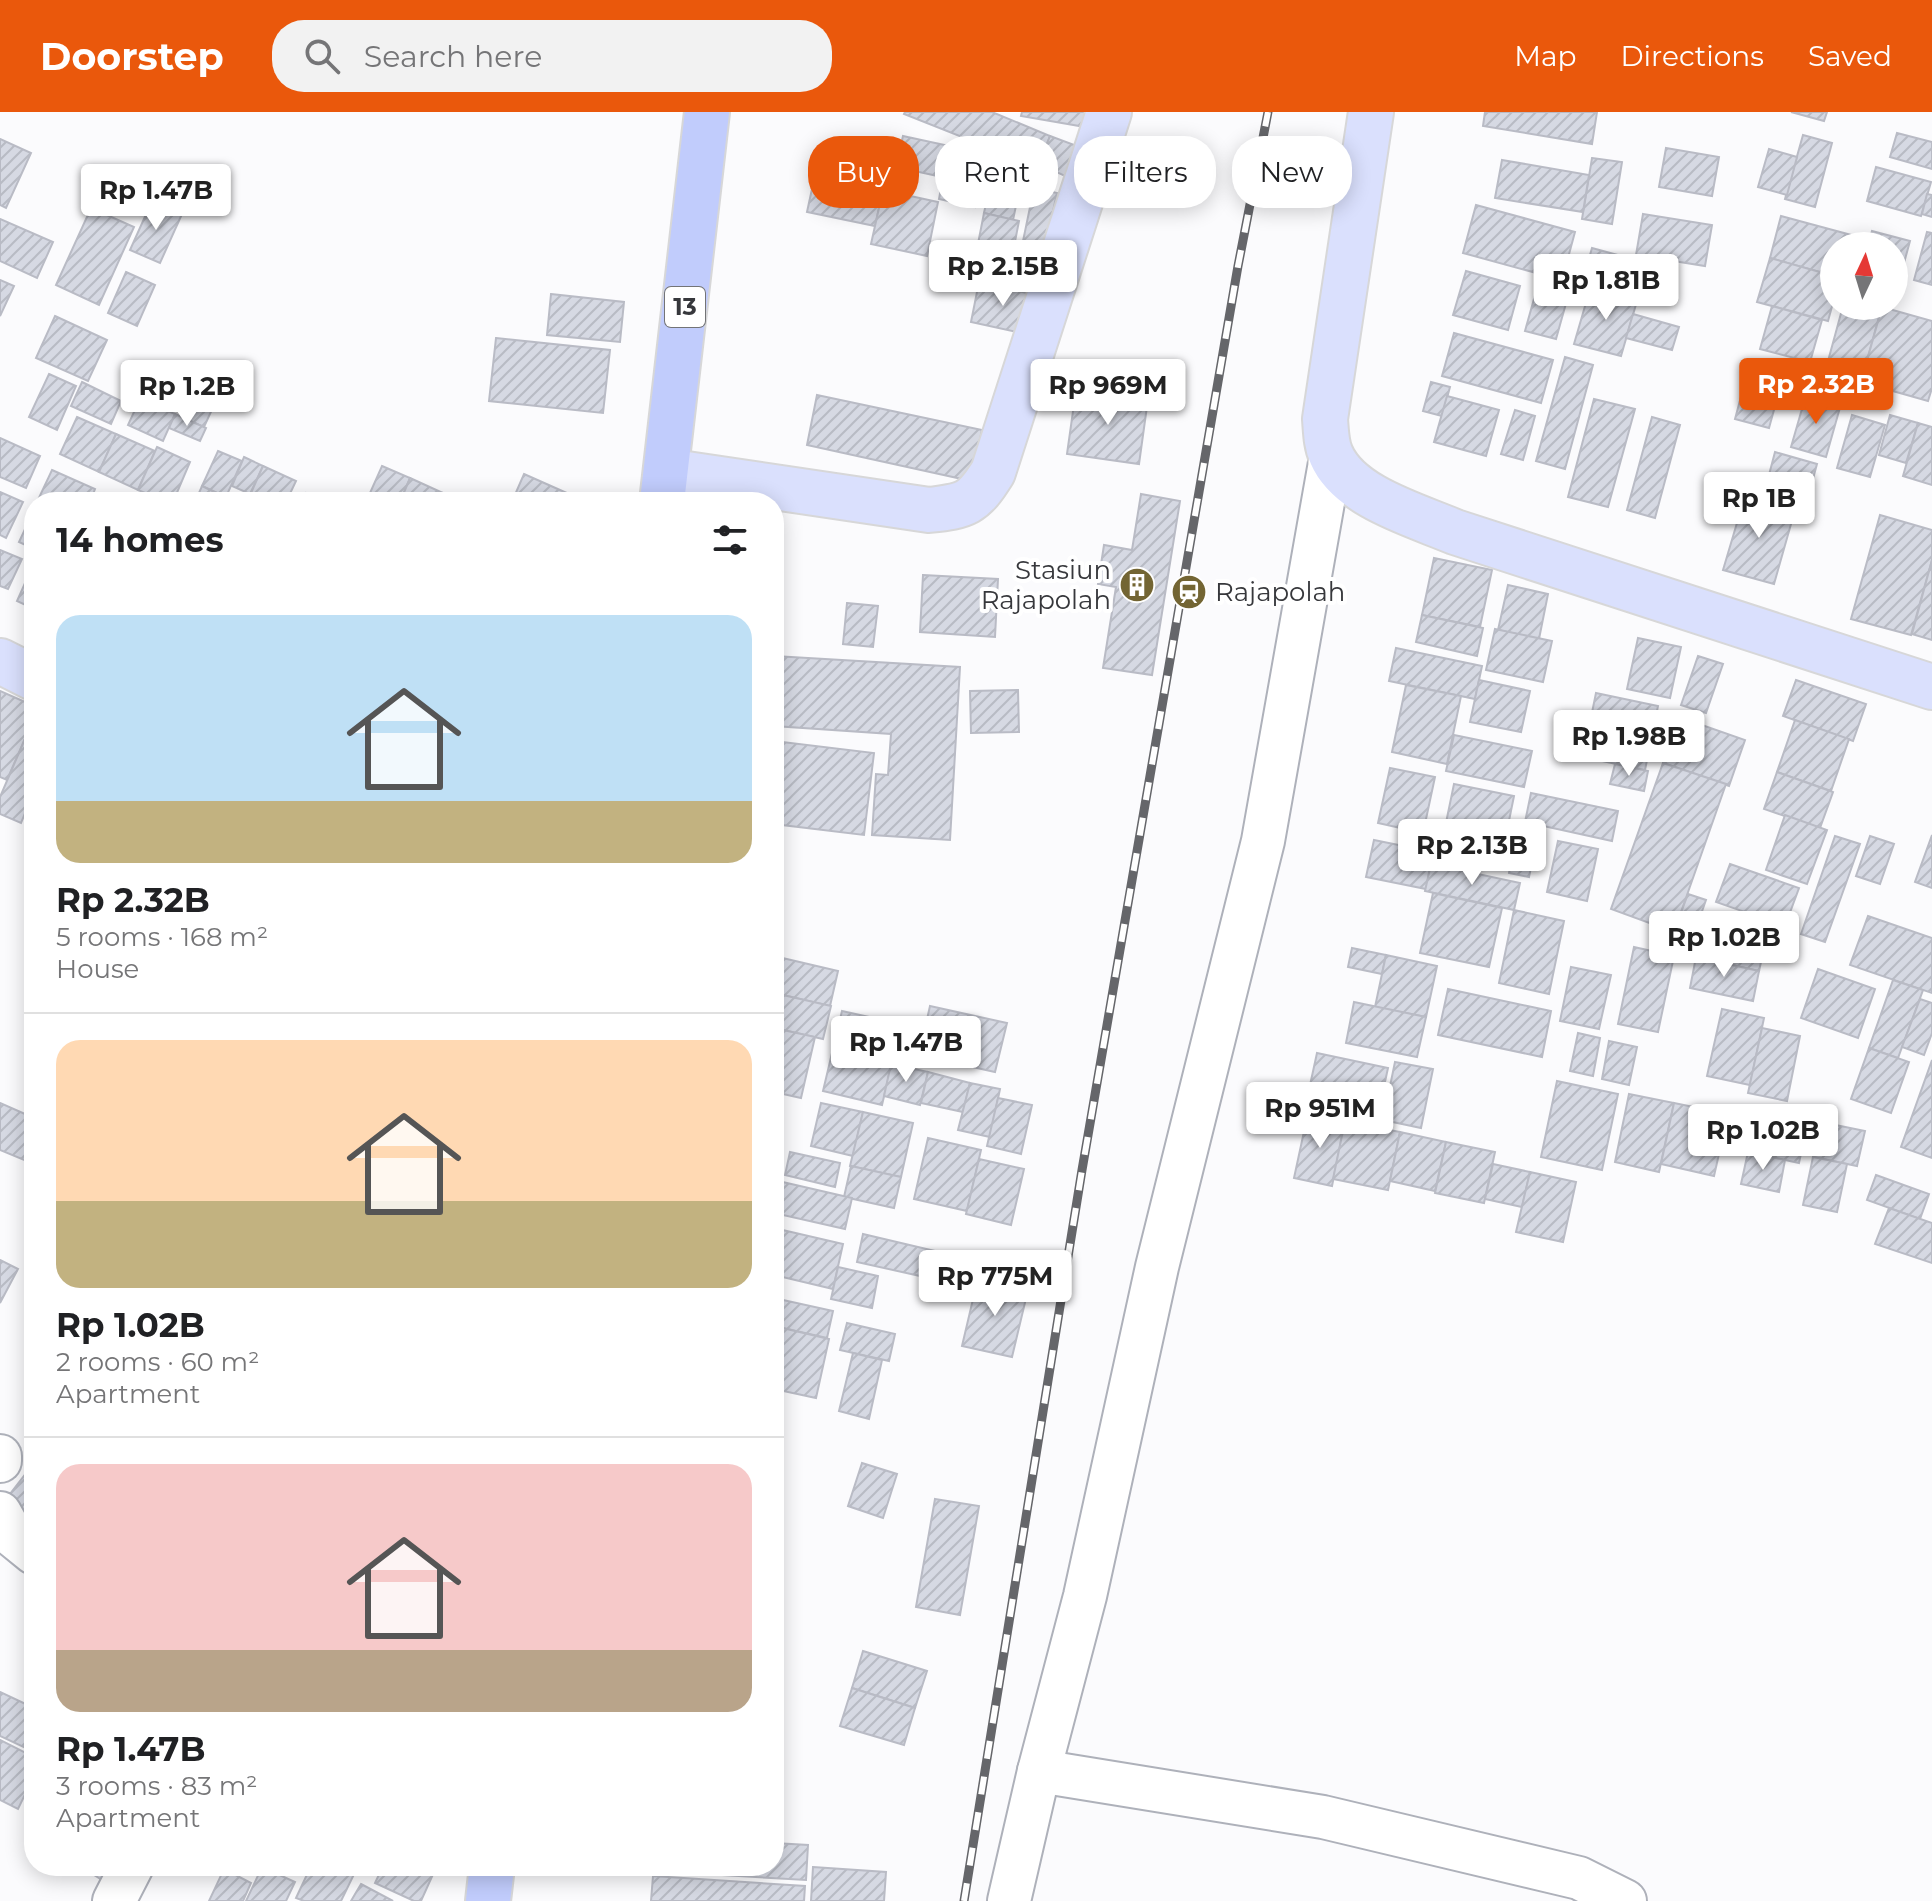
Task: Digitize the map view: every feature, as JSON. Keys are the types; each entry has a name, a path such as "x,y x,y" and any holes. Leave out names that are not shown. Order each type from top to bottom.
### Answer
{"highway":[{"name":"13","path":"664,487 707,112"},
{"path":"488,1901 491,1876"}],"main road":[{"path":"784,497 929,510 957,507 978,496 993,472 1109,112"},
{"path":"1371,112 1325,419 1331,457 1357,487 1455,532 1932,687"},
{"path":"664,487 722,492"},
{"path":"0,661 24,673"}],"street":[{"path":"1009,1901 1085,1596 1157,1267 1263,841 1331,457"},
{"path":"0,1513 13,1536 24,1545"},
{"path":"1039,1771 1323,1817 1444,1844 1565,1890 1625,1901"},
{"path":"114,1901 127,1876"}],"building":[{"path":"992,112 1050,136 960,136 904,114"},
{"path":"1022,112 1094,112 1091,128 1021,116"},
{"path":"1485,112 1597,112 1592,144 1483,126"},
{"path":"1791,112 1827,112 1824,121"},
{"path":"1897,133 1932,142 1932,169 1890,157"},
{"path":"1803,135 1832,143 1815,207 1785,199"},
{"path":"0,139 31,153 6,208 0,205"},
{"path":"919,139 935,143 935,175 919,172"},
{"path":"1058,139 1074,145 1065,176 1058,173"},
{"path":"1666,148 1719,157 1712,196 1659,187"},
{"path":"1769,149 1797,157 1787,195 1758,187"},
{"path":"1592,158 1622,162 1612,224 1582,219"},
{"path":"1502,160 1589,175 1583,212 1495,198"},
{"path":"1876,167 1931,182 1921,216 1867,201"},
{"path":"1927,194 1932,195 1932,217 1922,214"},
{"path":"919,198 935,201 937,208 927,256 871,244 879,208 919,208"},
{"path":"152,201 182,214 160,263 130,250"},
{"path":"1476,205 1575,232 1562,280 1463,253"},
{"path":"808,207 879,208 875,226 807,212"},
{"path":"91,208 134,227 99,305 56,285"},
{"path":"985,208 1016,208 1013,220 984,213"},
{"path":"1030,208 1054,208 1039,275 1017,270"},
{"path":"984,213 1019,221 1011,262 976,254"},
{"path":"1643,214 1712,225 1705,266 1636,255"},
{"path":"1781,216 1840,232 1820,232 1820,272 1770,258"},
{"path":"0,219 53,242 37,278 0,261"},
{"path":"1927,232 1932,233 1932,285 1914,280"},
{"path":"1592,248 1651,264 1640,302 1581,286"},
{"path":"1770,258 1820,272 1820,319 1757,302"},
{"path":"983,266 1001,270 998,286 979,282"},
{"path":"1466,271 1520,286 1508,330 1453,315"},
{"path":"126,272 155,285 137,326 108,313"},
{"path":"1541,274 1572,282 1556,339 1525,331"},
{"path":"0,280 14,286 0,316"},
{"path":"979,282 1035,295 1026,334 971,322"},
{"path":"1590,289 1637,301 1621,356 1574,344"},
{"path":"551,294 624,302 620,342 547,335"},
{"path":"1772,306 1822,320 1810,362 1760,349"},
{"path":"1633,314 1679,327 1672,350 1626,338"},
{"path":"1908,314 1932,321 1932,388 1928,401 1861,382 1878,320 1908,320"},
{"path":"55,316 107,340 88,381 36,358"},
{"path":"1839,320 1878,320 1861,382 1825,372"},
{"path":"1454,333 1553,360 1541,403 1442,376"},
{"path":"496,338 610,350 603,413 489,401"},
{"path":"1565,357 1593,365 1565,469 1536,461"},
{"path":"49,374 76,386 57,430 29,417"},
{"path":"1746,378 1780,388 1769,428 1735,419"},
{"path":"82,382 121,401 111,424 71,406"},
{"path":"1431,382 1450,387 1442,416 1423,411"},
{"path":"1076,390 1148,399 1139,464 1067,454"},
{"path":"191,392 215,403 204,427 181,417"},
{"path":"817,395 982,430 971,481 807,445"},
{"path":"1806,395 1841,404 1826,457 1791,447"},
{"path":"1447,396 1499,410 1486,456 1434,442"},
{"path":"140,399 175,414 163,441 128,425"},
{"path":"1594,399 1635,409 1608,507 1568,497"},
{"path":"1515,410 1535,416 1523,460 1501,454"},
{"path":"175,414 206,428 200,441 169,428"},
{"path":"1852,415 1885,425 1870,477 1837,468"},
{"path":"1890,415 1918,423 1906,463 1879,455"},
{"path":"77,417 116,434 99,472 60,454"},
{"path":"1652,417 1680,425 1655,518 1627,510"},
{"path":"1918,423 1932,427 1932,485 1903,476"},
{"path":"116,434 155,451 138,490 99,472"},
{"path":"0,438 40,456 26,488 0,477"},
{"path":"157,447 190,462 177,492 138,490"},
{"path":"218,451 242,461 228,492 215,492 202,486"},
{"path":"1775,452 1817,464 1807,501 1765,490"},
{"path":"244,457 263,466 251,492 232,486"},
{"path":"263,466 296,481 291,492 251,492"},
{"path":"382,466 410,478 404,492 370,492"},
{"path":"52,470 95,489 94,492 42,492"},
{"path":"524,474 564,492 516,492"},
{"path":"410,478 441,492 404,492"},
{"path":"202,486 214,492 199,492"},
{"path":"0,492 23,502 6,538 0,535"},
{"name":"Stasiun Rajapolah","path":"1141,494 1180,501 1152,675 1103,668 1116,587 1098,584 1104,545 1132,550"},
{"path":"1745,496 1795,510 1774,584 1723,570"},
{"path":"1880,515 1932,530 1932,560 1911,635 1851,619"},
{"path":"0,550 22,559 8,589 0,586"},
{"path":"1434,558 1492,570 1480,627 1422,615"},
{"path":"1932,560 1932,640 1912,634"},
{"path":"923,575 998,579 995,637 920,632"},
{"path":"24,585 24,604 17,601"},
{"path":"1508,585 1548,594 1539,639 1498,630"},
{"path":"847,603 878,606 873,647 843,644"},
{"path":"1422,615 1483,628 1477,656 1416,642"},
{"path":"1495,629 1552,641 1543,682 1486,670"},
{"path":"1638,638 1681,647 1670,698 1627,689"},
{"path":"1396,648 1482,666 1475,699 1389,681"},
{"path":"1698,656 1723,664 1706,713 1681,705"},
{"path":"784,657 960,667 950,840 872,835 876,774 888,775 891,734 784,727"},
{"path":"1479,680 1530,691 1521,732 1470,722"},
{"path":"1796,680 1866,704 1853,741 1783,716"},
{"path":"1406,685 1461,696 1447,764 1392,752"},
{"path":"1018,690 1019,732 971,733 970,691"},
{"path":"0,691 24,702 24,741 7,780 0,777"},
{"path":"1596,693 1658,706 1645,770 1583,757"},
{"path":"1679,717 1745,740 1729,786 1663,763"},
{"path":"1795,720 1849,739 1831,791 1777,772"},
{"path":"1454,735 1532,751 1524,787 1446,771"},
{"path":"24,741 24,816 21,823 0,814 0,797"},
{"path":"784,742 874,753 864,835 784,825"},
{"path":"1663,763 1726,784 1674,932 1611,909"},
{"path":"1615,764 1648,771 1644,791 1610,784"},
{"path":"1390,768 1435,777 1423,833 1378,823"},
{"path":"1777,772 1833,792 1820,828 1764,809"},
{"path":"1454,784 1514,796 1501,860 1441,847"},
{"path":"1531,793 1618,811 1612,841 1525,822"},
{"path":"1785,815 1827,830 1807,884 1766,870"},
{"path":"1517,834 1537,838 1529,877 1509,873"},
{"path":"1932,835 1932,888 1915,882"},
{"path":"1835,836 1860,844 1825,942 1801,934"},
{"path":"1870,836 1894,844 1880,884 1856,876"},
{"path":"1374,840 1433,852 1426,889 1366,877"},
{"path":"1558,841 1598,849 1587,901 1547,892"},
{"path":"1431,864 1520,883 1514,910 1425,891"},
{"path":"1730,864 1799,888 1785,926 1716,902"},
{"path":"1433,893 1502,908 1489,967 1420,953"},
{"path":"1688,894 1706,900 1692,940 1673,934"},
{"path":"1514,910 1564,921 1549,994 1499,983"},
{"path":"1868,916 1932,938 1932,993 1850,965"},
{"path":"1716,924 1767,935 1759,971 1709,960"},
{"path":"1634,947 1674,956 1658,1032 1618,1024"},
{"path":"1352,948 1386,955 1382,974 1348,967"},
{"path":"1386,955 1437,966 1426,1017 1375,1007"},
{"path":"1696,957 1759,971 1753,1001 1690,988"},
{"path":"784,958 838,971 830,1006 784,995"},
{"path":"1571,967 1611,975 1599,1029 1560,1021"},
{"path":"1818,969 1875,989 1858,1038 1801,1018"},
{"path":"1893,980 1923,990 1898,1058 1869,1048"},
{"path":"1448,989 1551,1011 1542,1057 1438,1035"},
{"path":"784,995 831,1006 823,1039 784,1030"},
{"path":"1920,999 1932,1003 1932,1033 1924,1055 1902,1047"},
{"path":"1354,1002 1426,1017 1417,1057 1346,1043"},
{"path":"930,1006 1007,1023 995,1072 919,1055"},
{"path":"1722,1009 1764,1018 1750,1085 1707,1076"},
{"path":"842,1011 901,1024 882,1105 823,1091"},
{"path":"1762,1028 1800,1036 1787,1101 1748,1093"},
{"path":"784,1030 815,1037 801,1098 784,1094"},
{"path":"1578,1033 1600,1038 1593,1076 1570,1071"},
{"path":"1609,1041 1637,1047 1629,1085 1602,1079"},
{"path":"1869,1048 1909,1062 1891,1113 1851,1099"},
{"path":"1317,1053 1388,1068 1378,1114 1307,1099"},
{"path":"1932,1060 1932,1158 1901,1147"},
{"path":"1395,1062 1433,1069 1421,1128 1383,1120"},
{"path":"891,1064 928,1072 920,1105 884,1096"},
{"path":"928,1072 970,1083 963,1112 921,1103"},
{"path":"1557,1081 1618,1094 1602,1170 1541,1157"},
{"path":"970,1083 1000,1089 990,1137 958,1130"},
{"path":"1629,1094 1674,1103 1659,1172 1615,1162"},
{"path":"998,1098 1032,1105 1021,1154 987,1146"},
{"path":"0,1103 24,1114 24,1160 0,1150"},
{"path":"821,1103 863,1112 853,1156 811,1146"},
{"path":"1674,1103 1728,1114 1714,1176 1661,1164"},
{"path":"1757,1109 1808,1120 1799,1163 1748,1152"},
{"path":"863,1112 913,1123 901,1177 850,1166"},
{"path":"1308,1113 1345,1121 1332,1186 1294,1178"},
{"path":"1345,1121 1400,1132 1388,1190 1333,1179"},
{"path":"1821,1122 1865,1131 1857,1166 1813,1157"},
{"path":"1400,1132 1446,1142 1435,1191 1390,1181"},
{"path":"928,1138 981,1150 967,1211 914,1199"},
{"path":"1446,1142 1495,1152 1484,1203 1435,1193"},
{"path":"790,1152 840,1163 835,1187 785,1175"},
{"path":"1748,1152 1785,1160 1779,1192 1741,1184"},
{"path":"1813,1157 1847,1164 1837,1212 1803,1205"},
{"path":"979,1159 1024,1169 1011,1225 966,1214"},
{"path":"1493,1164 1530,1172 1522,1207 1485,1199"},
{"path":"851,1166 901,1177 894,1208 844,1197"},
{"path":"1530,1172 1576,1182 1563,1242 1516,1232"},
{"path":"1876,1175 1929,1194 1920,1219 1867,1200"},
{"path":"784,1182 852,1198 845,1229 784,1215"},
{"path":"1889,1208 1932,1223 1932,1263 1875,1244"},
{"path":"784,1230 843,1244 833,1289 784,1277"},
{"path":"863,1234 935,1251 929,1278 857,1262"},
{"path":"0,1260 18,1269 0,1303"},
{"path":"838,1267 878,1276 872,1308 831,1299"},
{"path":"978,1278 1028,1290 1012,1357 962,1346"},
{"path":"784,1300 833,1311 827,1338 784,1328"},
{"path":"847,1323 895,1334 889,1361 840,1350"},
{"path":"784,1328 829,1339 816,1398 784,1391"},
{"path":"853,1353 882,1360 869,1419 839,1411"},
{"path":"862,1463 897,1474 883,1518 848,1506"},
{"path":"24,1476 24,1518 3,1503"},
{"path":"935,1499 979,1506 960,1615 916,1607"},
{"path":"863,1651 927,1671 915,1708 852,1688"},
{"path":"852,1688 915,1708 904,1745 840,1726"},
{"path":"0,1692 24,1703 24,1747 0,1736"},
{"path":"0,1740 24,1752 24,1797 18,1809 0,1800"},
{"path":"784,1844 808,1845 806,1880 739,1876 784,1876"},
{"path":"813,1867 886,1872 884,1901 811,1901"},
{"path":"96,1876 109,1876 105,1882"},
{"path":"221,1876 238,1876 251,1883 243,1901 209,1901"},
{"path":"258,1876 282,1876 295,1882 286,1901 246,1901"},
{"path":"306,1876 353,1876 341,1901 304,1901 296,1898"},
{"path":"378,1876 432,1876 421,1901 414,1901 375,1883"},
{"path":"653,1876 805,1886 804,1901 651,1901"},
{"path":"361,1884 393,1901 351,1901"}],"railway":[{"path":"964,1901 1082,1170 1238,266 1268,112"}],"place":[{"name":"Stasiun Rajapolah","path":"1137,585"},
{"name":"Rajapolah","path":"1189,592"}]}
